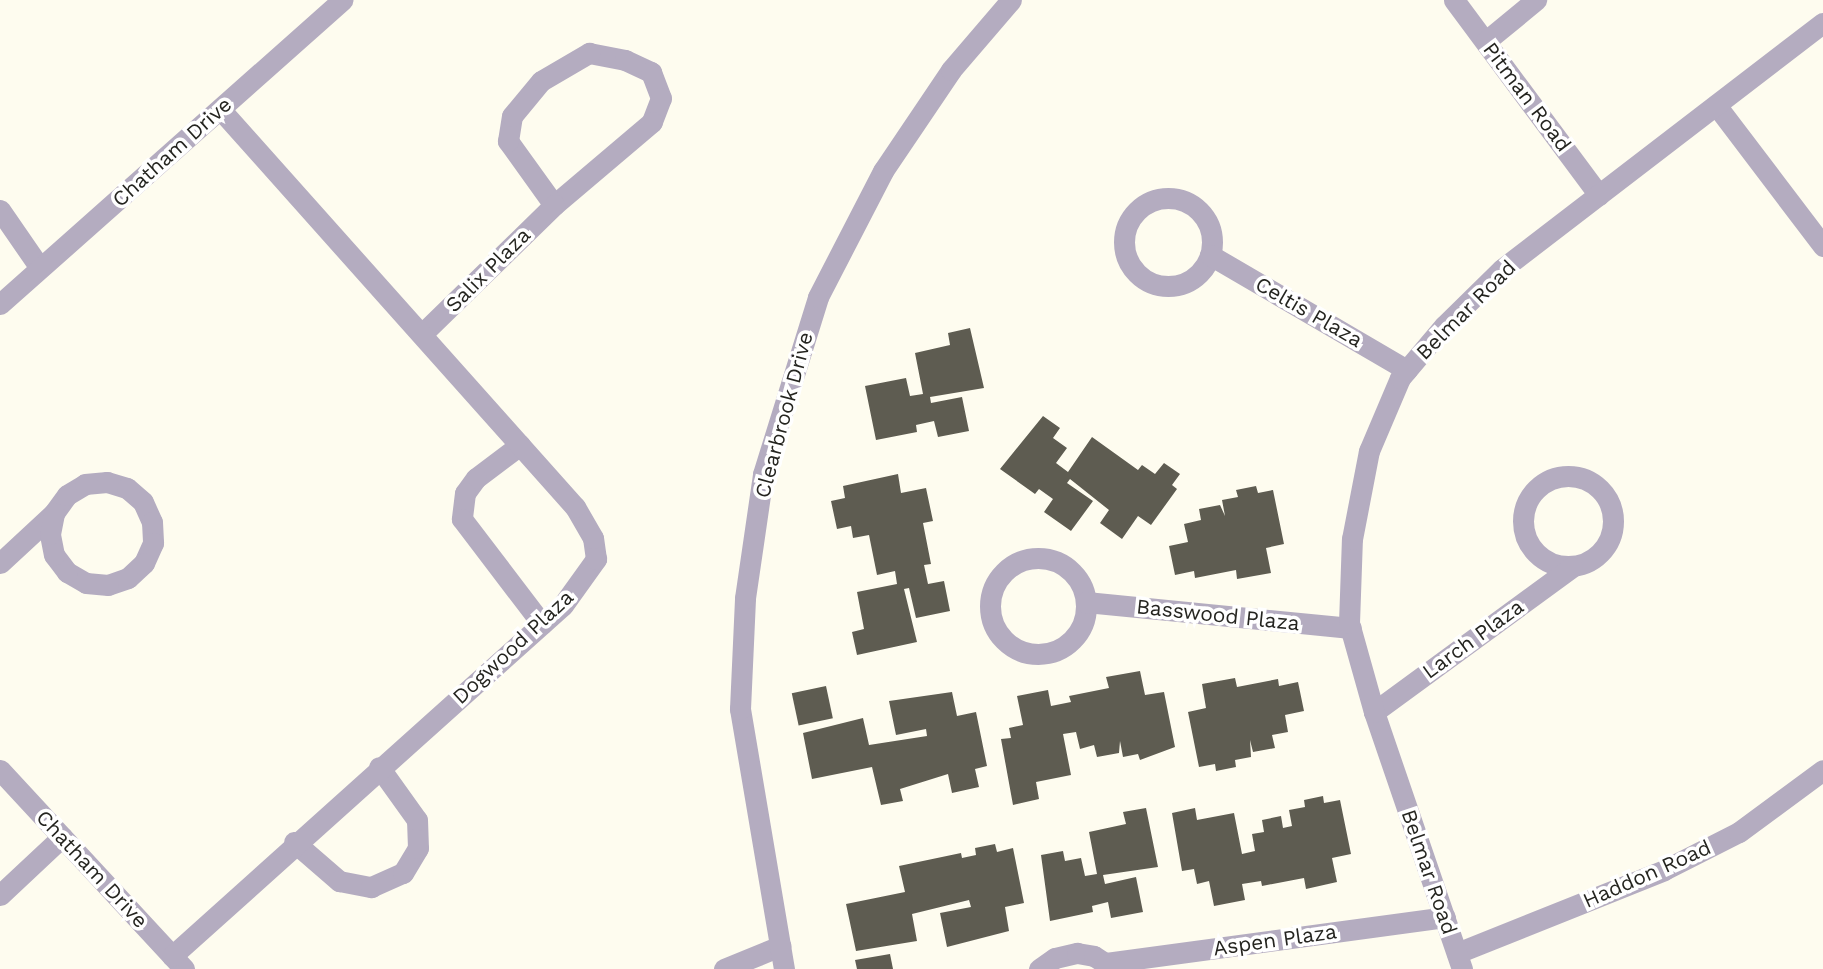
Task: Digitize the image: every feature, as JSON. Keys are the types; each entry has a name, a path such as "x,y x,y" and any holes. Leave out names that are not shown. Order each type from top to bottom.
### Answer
{"street":[{"name":"Chatham Drive","path":"0,304 343,0"},
{"name":"Clearbrook Drive","path":"784,969 740,709 745,598 763,474 818,297 883,171 951,71 1011,0"},
{"name":"Pitman Road","path":"1454,0 1599,195"},
{"path":"1486,41 1536,0"},
{"name":"Belmar Road","path":"1460,961 1374,712 1351,628 1352,539 1369,451 1407,370 1444,326 1502,270 1823,23"},
{"name":"Salix Plaza","path":"422,334 554,205 652,122 661,98 651,72 625,60 589,53 541,80 512,116 508,141 554,205"},
{"path":"1716,105 1823,246"},
{"name":"Dogwood Plaza","path":"178,962 294,842 542,624 585,579 596,559 593,538 575,507 220,109"},
{"path":"1159,199 1177,199 1194,206 1206,220 1210,255 1201,272 1186,283 1168,287 1150,283 1130,264 1124,247 1126,229 1142,207 1159,199"},
{"path":"0,210 40,268"},
{"name":"Celtis Plaza","path":"1210,255 1407,370"},
{"path":"520,445 476,478 465,493 462,519 542,624"},
{"path":"1559,475 1578,475 1595,484 1608,497 1615,521 1603,552 1572,566 1541,558 1523,530 1528,498 1541,483 1559,475"},
{"path":"0,563 54,513 66,495 85,484 107,482 127,488 144,502 152,522 153,543 144,563 128,578 108,585 86,583 67,572 54,555 50,534 54,513"},
{"path":"1028,559 1049,560 1067,568 1080,583 1086,601 1080,631 1067,646 1049,654 1028,654 1010,645 997,631 990,612 1000,578 1028,559"},
{"name":"Larch Plaza","path":"1374,712 1572,566"},
{"name":"Basswood Plaza","path":"1086,601 1351,628"},
{"path":"294,842 339,881 371,887 403,873 418,848 417,820 379,767"},
{"name":"Chatham Drive","path":"0,770 178,962"},
{"name":"Haddon Road","path":"1460,961 1664,870 1739,832 1823,771"},
{"path":"0,895 62,836"},
{"name":"Aspen Plaza","path":"1110,966 1445,917"},
{"path":"724,969 780,946"},
{"path":"1039,969 1055,958 1077,953 1110,966"}],"building":[{"path":"970,328 984,388 930,397 931,403 962,397 969,431 938,437 934,421 916,425 917,432 876,440 865,386 906,378 910,396 923,394 915,353 950,345 948,333"},
{"path":"1043,416 1060,428 1053,438 1067,448 1056,463 1068,472 1092,437 1138,470 1142,465 1155,474 1164,463 1180,474 1172,485 1177,489 1151,525 1138,516 1122,539 1100,523 1109,510 1070,479 1067,483 1093,501 1071,531 1044,512 1053,499 1039,489 1035,494 1000,469"},
{"path":"898,474 901,493 926,488 933,521 923,523 931,564 924,565 928,584 944,581 950,611 916,618 909,588 904,589 917,642 857,655 852,632 864,629 857,592 897,584 895,571 877,575 869,535 853,538 851,526 837,529 831,501 845,498 843,486"},
{"path":"1256,486 1258,493 1273,490 1284,544 1266,548 1271,573 1237,579 1236,570 1195,578 1194,571 1175,575 1169,546 1188,542 1184,524 1201,520 1199,509 1220,505 1225,516 1222,500 1238,497 1236,490"},
{"path":"1140,671 1145,695 1164,692 1175,747 1140,760 1138,754 1123,757 1120,741 1119,753 1097,757 1094,745 1080,749 1076,732 1063,734 1071,775 1036,782 1039,799 1013,805 1001,739 1011,738 1009,728 1023,725 1017,696 1048,690 1051,706 1071,702 1069,696 1109,688 1106,677"},
{"path":"1235,678 1237,687 1278,679 1279,686 1298,682 1304,711 1285,715 1288,732 1272,735 1275,748 1253,752 1250,740 1251,757 1235,760 1236,767 1216,771 1215,764 1199,767 1188,712 1206,708 1202,684"},
{"path":"826,686 833,718 799,726 792,693"},
{"path":"952,692 957,716 976,712 987,766 975,769 979,787 952,793 948,774 900,789 903,801 881,805 872,767 812,779 803,733 863,718 869,745 927,736 926,729 896,735 889,701"},
{"path":"1323,796 1324,803 1340,800 1351,854 1332,858 1337,882 1306,889 1304,878 1262,886 1261,881 1242,884 1245,900 1214,906 1209,881 1197,884 1194,869 1182,871 1172,813 1195,808 1197,820 1234,813 1242,854 1255,851 1252,834 1264,832 1262,820 1281,816 1283,828 1292,826 1289,810 1305,807 1304,800"},
{"path":"1146,808 1158,867 1103,875 1105,884 1136,877 1143,912 1111,918 1108,902 1092,906 1093,912 1050,921 1041,855 1063,851 1065,861 1081,858 1085,876 1097,874 1089,832 1126,824 1123,812"},
{"path":"995,844 997,852 1013,848 1024,903 1005,907 1009,931 947,947 940,913 971,907 969,900 912,914 917,941 856,951 846,904 905,892 899,866 961,853 962,858 976,855 975,848"},
{"path":"890,954 893,969 857,969 855,960"}]}
